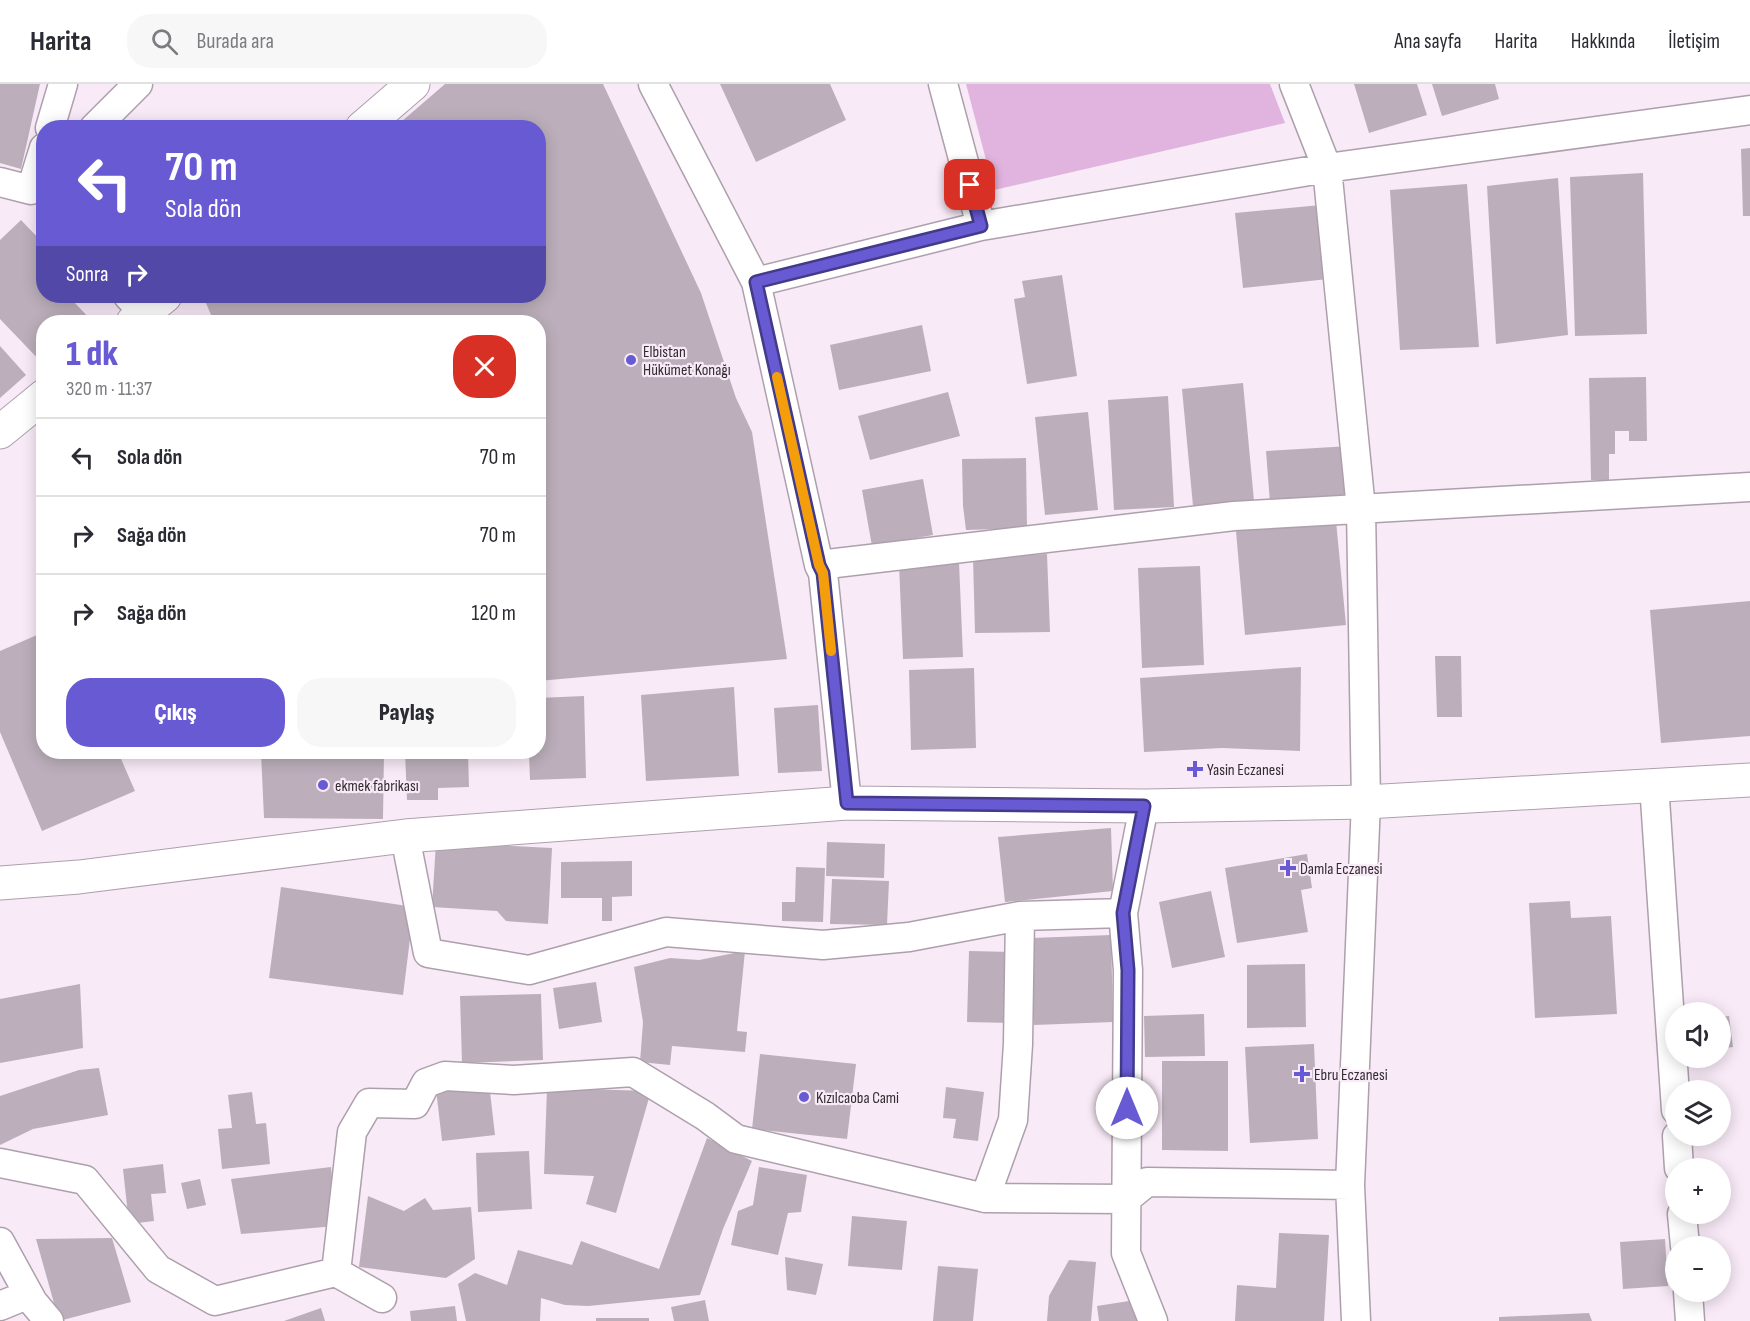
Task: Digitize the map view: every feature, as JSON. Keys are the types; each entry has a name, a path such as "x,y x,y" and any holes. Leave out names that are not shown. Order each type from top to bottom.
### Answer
{"main road":[{"path":"371,120 413,84"},
{"path":"0,432 36,403"},
{"path":"0,883 79,877 405,836 847,803 1144,806 1365,802 1750,780"},
{"path":"0,904 79,877"}],"street":[{"path":"52,120 63,84"},
{"path":"102,120 138,84"},
{"path":"653,84 756,282 819,565 823,573 847,803"},
{"path":"943,84 981,226"},
{"path":"1294,84 1327,168 1361,509 1365,802 1350,1185 1356,1321"},
{"path":"756,282 981,226 1327,168 1750,110"},
{"path":"0,182 36,190"},
{"path":"819,565 1234,516 1750,487"},
{"path":"1654,784 1674,1080"},
{"path":"1144,806 1123,913 1128,970 1126,1254 1153,1321"},
{"path":"405,836 428,953 529,970 666,932 823,945 909,937 1020,916 1123,913"},
{"path":"985,1198 1013,1120 1018,1044 1020,916"},
{"path":"336,1272 352,1132 369,1103 415,1104 426,1083 445,1076 514,1080 633,1072 705,1116 736,1139 985,1198 1126,1200 1147,1182 1350,1185"},
{"path":"0,1163 85,1180 159,1269 214,1311 336,1272 382,1298"},
{"path":"0,1242 26,1291 49,1321"},
{"path":"0,1306 17,1299 26,1291"},
{"path":"1689,1302 1690,1321"}],"shaded area":[{"path":"966,84 1270,84 1285,123 994,190"}],"building":[{"path":"0,84 40,84 21,169 0,163"},
{"name":"Elbistan Hükümet Konağı","path":"445,84 603,84 701,293 736,398 752,432 787,659 546,680 546,315 211,315 206,303 546,303 546,120 403,120"},
{"path":"720,84 830,84 846,120 756,162"},
{"path":"1354,84 1417,84 1427,115 1369,133"},
{"path":"1432,84 1495,84 1499,99 1442,116"},
{"path":"1750,148 1750,216 1743,216 1741,149"},
{"path":"1643,173 1647,334 1575,336 1570,177"},
{"path":"1558,178 1568,335 1496,344 1487,186"},
{"path":"1467,184 1479,347 1400,350 1390,190"},
{"path":"1321,205 1328,279 1243,288 1235,213"},
{"path":"21,220 36,236 36,303 75,303 86,315 36,315 36,357 0,319 0,240"},
{"path":"1062,275 1077,376 1027,384 1014,299 1025,297 1022,281"},
{"path":"922,325 931,371 839,390 830,345"},
{"path":"0,346 26,375 0,398"},
{"path":"1646,377 1647,441 1629,441 1629,431 1615,431 1615,454 1609,454 1609,480 1591,480 1589,378"},
{"path":"1243,383 1254,501 1193,506 1182,389"},
{"path":"948,392 960,436 870,460 858,416"},
{"path":"1168,396 1174,507 1114,510 1108,400"},
{"path":"1088,412 1098,510 1045,515 1035,417"},
{"path":"1350,446 1353,497 1270,503 1266,451"},
{"path":"1026,458 1027,528 966,530 962,459"},
{"path":"923,479 933,535 872,546 862,490"},
{"path":"1336,521 1346,625 1245,635 1236,531"},
{"path":"1047,554 1050,632 975,633 973,557"},
{"path":"959,562 963,657 903,659 899,564"},
{"path":"1200,566 1204,665 1142,668 1138,568"},
{"path":"1750,601 1750,736 1661,743 1650,610"},
{"path":"36,635 36,759 121,759 135,791 42,831 0,732 0,651"},
{"path":"1435,656 1461,656 1462,717 1437,717"},
{"path":"1301,667 1300,751 1222,748 1144,752 1140,678"},
{"path":"974,668 976,748 911,750 909,670"},
{"path":"734,687 739,776 646,781 641,695"},
{"path":"584,696 586,778 530,780 529,759 546,759 546,698"},
{"path":"818,705 822,771 778,773 774,708"},
{"name":"ekmek fabrikası","path":"261,759 384,759 383,819 264,818"},
{"path":"405,759 468,759 469,787 438,788 438,800 407,800"},
{"path":"1111,828 1113,891 1005,902 998,837"},
{"path":"436,842 552,848 548,924 506,921 497,911 432,907"},
{"path":"827,842 885,844 884,878 826,876"},
{"path":"1307,854 1312,888 1301,890 1308,932 1237,943 1225,868"},
{"path":"632,861 632,896 612,897 612,921 602,921 602,898 561,898 561,862"},
{"path":"796,867 825,868 823,922 782,921 782,902 795,902"},
{"path":"832,879 889,881 887,925 830,924"},
{"path":"281,887 414,907 403,995 269,978"},
{"path":"1211,891 1225,957 1172,968 1159,902"},
{"path":"1570,901 1571,918 1611,916 1617,1014 1535,1018 1529,903"},
{"path":"1111,935 1113,1022 1034,1025 1032,938"},
{"path":"745,951 737,1031 747,1032 745,1052 672,1046 670,1065 640,1062 643,1022 634,967 670,958 699,960"},
{"path":"969,951 1013,952 1012,1023 967,1022"},
{"path":"1305,964 1306,1027 1247,1028 1247,965"},
{"path":"596,982 602,1022 559,1029 553,988"},
{"path":"80,984 83,1048 0,1063 0,999"},
{"path":"541,994 543,1060 462,1063 460,996"},
{"path":"1204,1014 1205,1056 1145,1057 1144,1016"},
{"path":"1314,1044 1318,1139 1250,1143 1245,1047"},
{"name":"Kızılcaoba Cami","path":"760,1054 856,1064 847,1139 752,1129"},
{"path":"1162,1061 1228,1061 1228,1151 1162,1150"},
{"path":"99,1068 108,1115 33,1129 0,1145 0,1096 79,1070"},
{"path":"489,1083 495,1135 442,1141 436,1089"},
{"path":"946,1087 984,1092 978,1141 953,1138 956,1119 943,1118"},
{"path":"547,1088 651,1091 616,1213 586,1204 594,1176 544,1174"},
{"path":"252,1092 256,1124 266,1123 270,1164 222,1169 218,1129 232,1128 228,1095"},
{"path":"707,1138 752,1161 723,1229 700,1295 588,1306 565,1305 541,1298 540,1321 466,1321 458,1284 475,1273 507,1285 518,1250 572,1265 581,1241 659,1269"},
{"path":"529,1151 532,1209 478,1212 476,1153"},
{"path":"163,1164 166,1193 151,1194 154,1221 129,1224 123,1169"},
{"path":"331,1167 336,1226 241,1234 231,1179"},
{"path":"759,1167 807,1175 801,1212 788,1213 778,1255 731,1245 738,1211 753,1205"},
{"path":"200,1179 206,1205 187,1209 181,1183"},
{"path":"368,1196 404,1211 425,1198 433,1210 471,1207 475,1259 446,1278 359,1267"},
{"path":"852,1216 907,1221 902,1270 848,1266"},
{"path":"1279,1233 1329,1235 1324,1321 1235,1321 1237,1285 1276,1288"},
{"path":"112,1238 131,1302 59,1321 36,1239"},
{"path":"1665,1239 1665,1286 1623,1289 1620,1242"},
{"path":"785,1257 823,1264 816,1295 787,1290"},
{"path":"1069,1260 1096,1262 1091,1321 1047,1321 1049,1296"},
{"path":"938,1266 978,1269 973,1321 933,1321"},
{"path":"1142,1299 1145,1321 1099,1321 1097,1306"},
{"path":"705,1300 709,1321 674,1321 671,1307"},
{"path":"455,1306 457,1321 411,1321 410,1311"},
{"path":"321,1308 325,1321 284,1321"},
{"path":"1589,1313 1592,1321 1499,1321 1499,1317"},
{"path":"596,1318 649,1318 649,1321 596,1321"}],"slow traffic":[{"path":"777,377 819,565 823,573 831,651"}],"place":[{"name":"Elbistan Hükümet Konağı","path":"631,360"},
{"name":"Yasin Eczanesi","path":"1195,769"},
{"name":"ekmek fabrikası","path":"323,785"},
{"name":"Damla Eczanesi","path":"1288,868"},
{"name":"Ebru Eczanesi","path":"1302,1074"},
{"name":"Kızılcaoba Cami","path":"804,1097"}],"route":[{"path":"970,185 981,226 756,282 819,565 823,573 847,803 1144,806 1123,913 1128,970 1127,1108"}]}
